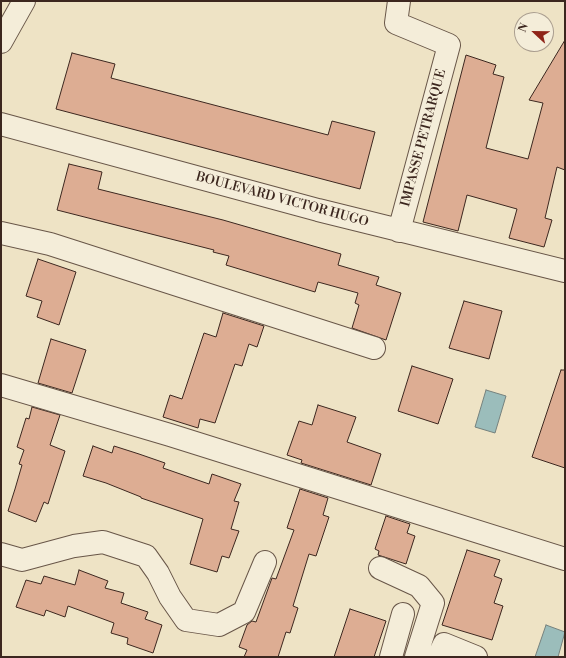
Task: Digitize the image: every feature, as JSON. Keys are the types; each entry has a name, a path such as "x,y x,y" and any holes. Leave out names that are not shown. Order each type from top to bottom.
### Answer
{"street":[{"path":"1,42 24,1"},
{"name":"IMPASSE PETRARQUE","path":"399,1 396,24 450,45 399,231"},
{"name":"BOULEVARD VICTOR HUGO","path":"1,124 399,231 565,271"},
{"path":"1,233 50,244 374,348"},
{"path":"1,386 170,435 565,559"},
{"path":"1,554 22,560 74,546 103,542 146,556 158,573 170,597 186,620 219,624 244,612 265,562"},
{"path":"380,568 419,586 433,604 416,657"},
{"path":"391,657 403,614"},
{"path":"438,657 444,644 476,657"}],"water":[{"path":"486,390 506,396 495,433 475,427"},
{"path":"546,625 565,632 558,657 535,657"}],"building":[{"path":"565,40 565,170 557,167 545,218 552,220 544,247 509,238 517,209 467,195 458,231 423,222 466,55 496,65 493,74 504,77 486,148 528,159 543,103 529,100"},
{"path":"72,53 115,64 111,78 328,135 332,121 375,132 360,189 56,109"},
{"path":"69,164 102,172 98,189 223,220 341,254 338,265 379,277 376,285 401,293 386,340 352,328 359,305 355,303 358,293 318,282 315,292 226,265 229,256 213,252 214,250 57,210"},
{"path":"38,259 76,272 59,325 37,317 42,301 26,296"},
{"path":"464,301 502,311 489,359 449,348"},
{"path":"223,313 264,326 257,347 249,344 242,366 235,364 215,423 200,419 198,428 163,417 170,395 182,399 204,333 216,337"},
{"path":"51,339 86,350 72,393 38,383"},
{"path":"412,366 453,379 438,424 398,411"},
{"path":"561,370 565,370 565,468 532,457"},
{"path":"318,405 356,417 347,442 381,454 371,485 301,463 302,460 287,455 299,421 312,425"},
{"path":"32,407 60,415 50,445 65,451 48,504 44,502 36,522 8,511 22,465 19,464 24,450 17,447 26,418 29,419"},
{"path":"93,446 112,453 114,446 139,454 165,463 163,468 209,484 212,474 241,484 234,501 239,502 231,529 239,531 229,558 222,556 217,572 190,564 203,519 83,476"},
{"path":"300,489 328,498 323,515 329,517 316,556 309,554 293,606 298,608 290,633 286,632 278,657 244,657 247,650 239,647 247,625 252,621 256,622 272,578 276,579 294,530 287,528"},
{"path":"386,516 410,524 407,533 415,536 406,564 378,555 379,551 375,549"},
{"path":"467,550 500,560 494,576 502,579 494,603 503,606 492,640 442,625"},
{"path":"79,570 108,581 105,588 124,593 121,603 148,612 145,619 162,625 153,653 127,644 128,638 111,633 114,623 68,606 65,617 46,610 44,616 16,607 26,580 41,584 44,576 75,585"},
{"path":"350,609 386,621 374,657 334,657"}]}
